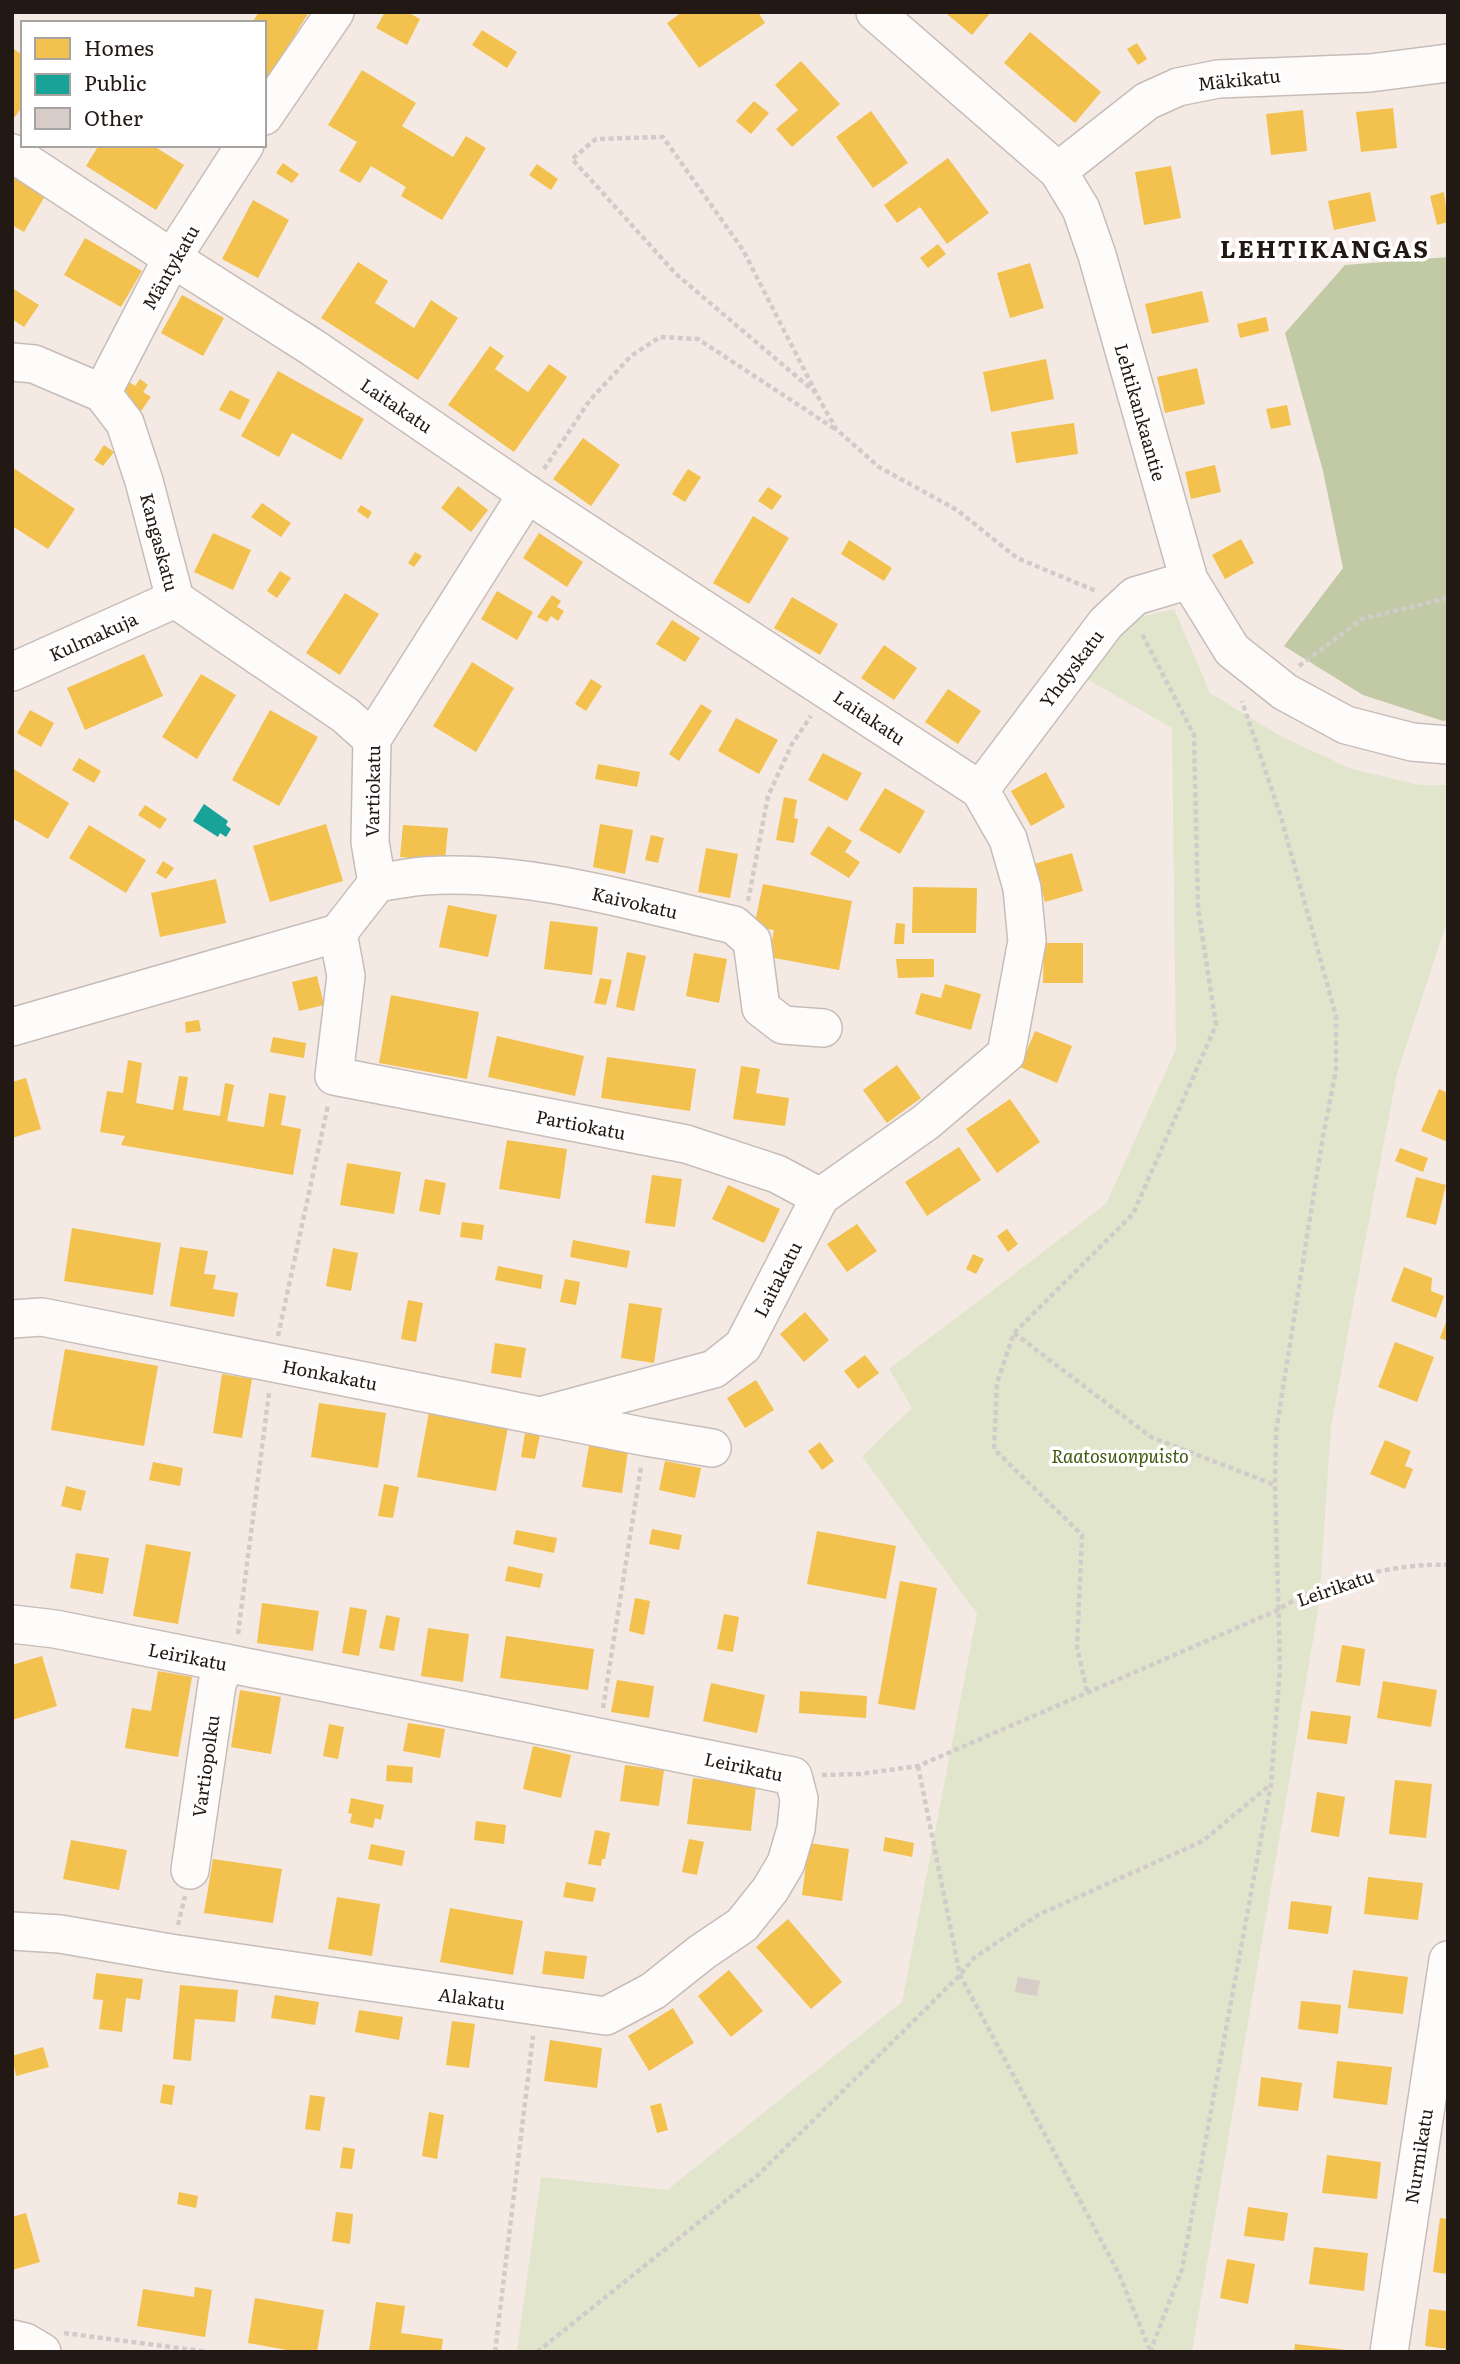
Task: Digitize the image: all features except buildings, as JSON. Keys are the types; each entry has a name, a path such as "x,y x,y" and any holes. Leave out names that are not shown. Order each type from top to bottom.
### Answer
{"street":[{"path":"266,113 335,12"},
{"name":"Lehtikankaantie","path":"875,12 1058,171 1081,209 1097,255 1189,580 1232,650 1284,692 1346,725 1412,742 1448,745"},
{"name":"Mäkikatu","path":"1058,171 1147,101 1178,87 1217,79 1370,73 1448,63"},
{"name":"Mäntykatu","path":"102,393 172,258 244,147"},
{"name":"Laitakatu","path":"12,153 312,346 527,494 979,790 1008,839 1022,888 1027,941 1006,1054 926,1122 820,1197 743,1346 714,1369 540,1416"},
{"name":"Kangaskatu","path":"12,362 34,364 102,393 125,423 144,481 175,599 345,715 372,738"},
{"name":"Vartiokatu","path":"377,883 370,842 372,738 527,494"},
{"name":"Yhdyskatu","path":"979,790 1106,623 1135,596 1189,580"},
{"name":"Kulmakuja","path":"12,672 175,599"},
{"name":"Kaivokatu","path":"377,883 424,876 465,876 559,884 734,925 743,933"},
{"path":"12,1027 338,933 377,883"},
{"name":"Partiokatu","path":"338,933 346,976 334,1076 687,1144 777,1174 820,1197"},
{"path":"743,933 752,941 761,1008 783,1025 822,1028"},
{"name":"Honkakatu","path":"12,1319 42,1317 712,1448"},
{"name":"Leirikatu","path":"12,1624 55,1629 793,1776"},
{"name":"Vartiopolku","path":"190,1870 217,1684 226,1663"},
{"name":"Alakatu","path":"12,1931 60,1934 170,1953 606,2016 653,1991 702,1952 742,1925 770,1890 786,1863 796,1829 799,1799 793,1776"},
{"name":"Nurmikatu","path":"1389,2352 1448,1961"},
{"path":"12,2339 52,2342"}],"path":[{"path":"816,393 676,274 572,159 596,139 663,137 743,250 836,429"},
{"path":"527,494 590,400 631,356 660,337 698,339 836,429 879,467 957,510 1017,558 1126,604 1194,735 1198,908 1216,1025 1133,1214 1014,1333 998,1383 994,1449 1082,1535 1077,1647 1087,1691"},
{"path":"1298,666 1362,618 1448,598"},
{"path":"743,933 768,796 792,744 829,690"},
{"path":"1150,2350 1182,2269 1271,1784 1280,1668 1276,1432 1336,1070 1336,1016 1281,817 1242,701"},
{"path":"1014,1333 1152,1437 1275,1485"},
{"path":"599,1736 646,1437"},
{"name":"Leirikatu","path":"793,1776 860,1774 918,1766 1278,1610 1295,1598 1375,1572 1448,1565"},
{"path":"918,1766 960,1975 1119,2274 1150,2350"},
{"path":"537,2352 758,2175 974,1958 1038,1914 1203,1841 1271,1784"},
{"path":"170,1953 190,1870"},
{"path":"495,2352 537,2007"},
{"path":"52,2342 209,2352"}],"green space":[{"path":"1448,257 1448,720 1443,721 1363,695 1284,646 1343,568 1323,471 1285,333 1345,265"},
{"name":"Raatosuonpuisto","path":"1174,609 1210,693 1280,736 1352,769 1420,785 1448,785 1448,918 1397,1074 1331,1427 1319,1605 1192,2352 517,2352 541,2177 667,2190 902,2002 977,1614 862,1456 912,1408 889,1369 1106,1204 1176,1049 1172,728 1085,678 1131,619"}],"district":[{"name":"LEHTIKANGAS","path":"1325,247"}]}
